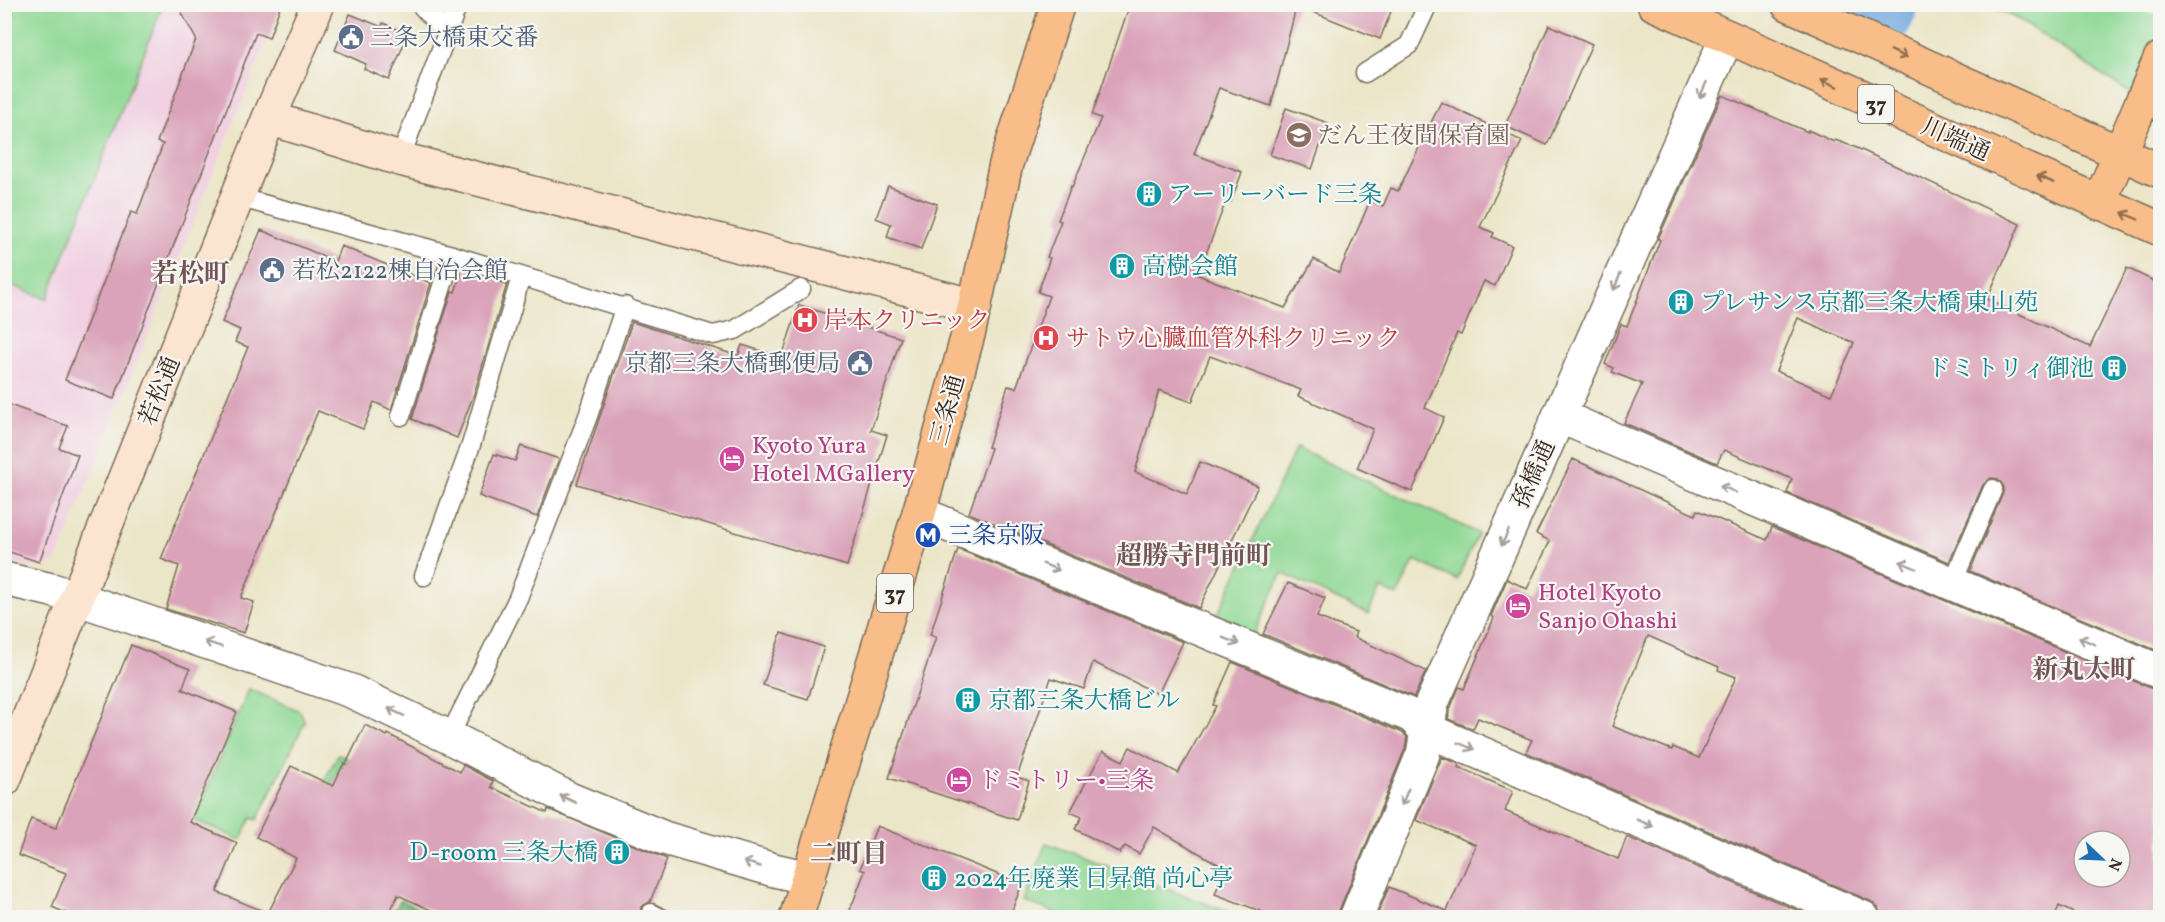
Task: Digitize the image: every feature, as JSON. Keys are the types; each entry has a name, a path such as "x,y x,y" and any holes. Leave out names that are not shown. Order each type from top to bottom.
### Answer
{"main road":[{"name":"三条通","path":"796,918 919,513 975,306 1006,164 1058,4"},
{"name":"川端通","path":"1654,4 2160,229"},
{"name":"37","path":"1788,4 2160,171"},
{"path":"2099,203 2159,63"}],"street":[{"name":"若松通","path":"4,780 237,197 318,4"},
{"name":"孫橋通","path":"1356,918 1423,754 1425,729 1432,703 1727,37"},
{"path":"269,118 400,159 975,306"},
{"path":"1559,416 2160,672"},
{"path":"919,513 1412,716 1425,729 1863,918"},
{"path":"4,579 32,584 76,598 351,691 449,737 569,799 664,838 808,878"}],"lane":[{"path":"420,4 436,22 449,30"},
{"path":"400,159 458,4"},
{"path":"1365,72 1409,45 1428,4"},
{"path":"237,197 452,255 625,306 713,335 735,330 801,289"},
{"path":"401,416 452,255"},
{"path":"424,576 471,445 521,277"},
{"path":"449,737 518,598 588,416 625,306"},
{"path":"1952,584 1993,489"}],"shaded area":[{"path":"4,5 281,5 57,560 40,568 5,562"}],"green space":[{"path":"5,5 148,5 161,10 47,299 5,283"},
{"path":"1985,5 2160,5 2160,113 2018,19"},
{"path":"1296,448 1478,533 1457,580 1415,560 1397,596 1380,588 1368,614 1282,573 1253,636 1216,618"},
{"path":"249,689 300,711 305,722 257,820 251,818 241,840 194,820"},
{"path":"338,754 354,762 352,765 343,761 308,832 301,828"},
{"path":"1046,843 1241,917 1066,917 1024,901"},
{"path":"401,900 417,908 424,917 377,918 380,910 391,914"}],"pier":[{"path":"2143,4 2160,5 2160,15 2141,9"}],"building":[{"path":"177,4 281,4 269,38 256,33 114,399 65,380 131,212 137,214 163,144 157,142 196,39"},
{"path":"1130,4 1297,4 1271,106 1219,88 1194,154 1242,172 1231,202 1226,201 1198,275 1285,308 1314,259 1339,273 1370,201 1383,206 1391,188 1398,191 1441,102 1522,141 1480,227 1494,233 1492,237 1512,246 1495,286 1484,281 1461,335 1457,333 1425,408 1444,417 1412,492 1357,468 1373,429 1298,396 1301,390 1210,356 1192,402 1159,390 1135,472 1187,494 1200,462 1258,486 1199,608 969,513 991,448 988,447 1008,386 1016,388 1049,296 1038,292 1050,258 1047,257 1071,186 1101,118 1092,115"},
{"path":"1298,4 1394,4 1380,39 1298,6"},
{"path":"350,14 382,27 383,23 408,34 389,80 364,69 366,64 335,50"},
{"path":"1549,25 1592,44 1547,145 1505,126"},
{"path":"1722,95 1808,132 1808,130 1834,142 1835,140 1857,148 2020,224 1987,299 2090,347 2127,268 2160,284 2160,652 1970,571 2003,493 2004,487 1998,479 1991,478 1983,485 1949,562 1787,493 1792,479 1724,450 1717,463 1624,423 1642,384 1612,372 1614,368 1605,364 1621,324 1627,326 1660,240 1658,239","holes":["1798,318 1854,343 1831,395 1776,371"]},
{"path":"1286,108 1328,123 1312,169 1270,155"},
{"path":"888,186 937,204 921,249 887,237 891,224 876,218"},
{"path":"261,230 335,261 341,246 431,283 391,410 374,402 363,429 318,411 241,598 254,602 244,633 166,609 179,566 161,559 248,347 235,342 240,330 222,322"},
{"path":"462,270 507,284 474,394 457,438 412,419 452,291 455,292"},
{"name":"Kyoto Yura Hotel MGallery","path":"799,305 901,338 871,430 887,435 847,566 577,484 632,322 738,356 742,345 782,357"},
{"path":"4,403 68,426 59,448 78,455 39,562 4,550"},
{"path":"521,446 559,459 537,517 479,496 494,454 515,461"},
{"path":"1573,459 1695,515 1697,510 1767,540 1772,527 2160,690 2160,918 2084,918 2059,906 2054,918 1881,918 1878,907 1870,901 1526,752 1532,740 1478,718 1473,729 1448,719 1459,687 1464,689 1494,618 1491,616 1507,579 1527,589 1550,541 1536,534","holes":["1648,636 1719,667 1718,670 1736,677 1699,758 1673,747 1672,750 1612,726"]},
{"path":"958,549 1183,642 1158,694 1093,662 1084,689 1051,678 1017,777 1029,781 1017,820 889,778 936,637 930,635"},
{"path":"1288,583 1325,598 1317,617 1356,632 1354,637 1426,671 1414,697 1263,634"},
{"path":"781,633 824,647 808,699 763,685"},
{"path":"131,645 190,669 182,689 237,712 190,822 237,843 217,892 268,913 296,858 256,837 291,766 333,786 365,725 387,736 388,734 460,772 463,765 493,781 491,787 547,813 548,809 667,859 650,902 641,907 641,918 448,918 398,895 387,918 78,918 52,907 66,873 18,855 31,819 56,828"},
{"path":"1232,662 1401,732 1407,737 1405,749 1338,918 1279,918 1215,894 1225,868 1154,827 1139,854 1125,846 1120,853 1075,829 1082,817 1070,812 1103,751 1123,761 1130,747 1178,773 1216,706 1213,705"},
{"path":"1442,757 1459,764 1458,767 1513,791 1505,811 1618,859 1627,837 1815,918 1376,918 1389,887 1447,911 1476,845 1416,820"},
{"name":"2024年廃業 日昇館 尚心亭","path":"877,826 1022,884 1009,918 847,918 865,871 860,869"}],"waterway":[{"path":"1844,4 1893,21 1897,12 1880,4"}],"place":[{"name":"三条大橋東交番","path":"351,37"},
{"name":"だん王夜間保育園","path":"1299,135"},
{"name":"アーリーバード三条","path":"1149,194"},
{"name":"高樹会館","path":"1122,266"},
{"name":"若松2122棟自治会館","path":"272,270"},
{"name":"プレサンス京都三条大橋 東山苑","path":"1681,302"},
{"name":"岸本クリニック","path":"805,320"},
{"name":"サトウ心臓血管外科クリニック","path":"1046,338"},
{"name":"京都三条大橋郵便局","path":"860,363"},
{"name":"ドミトリィ御池","path":"2114,368"},
{"name":"Kyoto Yura Hotel MGallery","path":"732,459"},
{"name":"三条京阪","path":"928,535"},
{"name":"Hotel Kyoto Sanjo Ohashi","path":"1518,606"},
{"name":"京都三条大橋ビル","path":"968,700"},
{"name":"ドミトリー•三条","path":"959,780"},
{"name":"Ｄ-room 三条大橋","path":"617,852"},
{"name":"2024年廃業 日昇館 尚心亭","path":"934,878"}],"district":[{"name":"若松町","path":"191,273"},
{"name":"超勝寺門前町","path":"1194,555"},
{"name":"新丸太町","path":"2084,669"},
{"name":"二町目","path":"849,853"}]}
